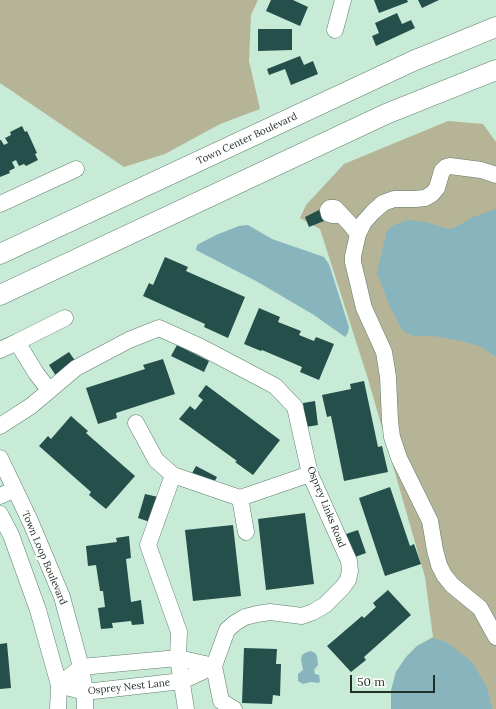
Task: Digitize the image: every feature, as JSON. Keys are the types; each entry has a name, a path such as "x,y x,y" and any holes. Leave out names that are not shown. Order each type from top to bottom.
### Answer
{"main road":[{"name":"Town Center Boulevard","path":"0,254 413,61 496,27"},
{"path":"0,295 386,114 496,70"}],"street":[{"path":"335,30 343,0"},
{"path":"496,175 481,170 450,166 446,167 442,171 437,188 432,194 425,198 394,199 383,204 372,212 364,222 358,234 353,256 353,262 364,308 384,352 389,391 392,437 399,458 430,521 439,565 444,575 452,585 480,608 496,637"},
{"path":"0,204 76,169"},
{"path":"341,215 358,234"},
{"path":"0,350 65,318"},
{"name":"Osprey Links Road","path":"0,426 30,406 76,368 129,340 159,328 201,347 275,386 295,407 310,474 349,561 350,571 348,580 334,596 314,612 302,616 270,612 246,617 235,623 227,630 214,666"},
{"path":"17,342 36,373 49,390"},
{"path":"136,423 156,460 173,475 240,498 310,474"},
{"name":"Town Loop Boulevard","path":"0,458 26,513 62,597 81,667 85,692 85,709"},
{"name":"Osprey Nest Lane","path":"173,475 148,545 180,632 178,658 186,709"},
{"path":"0,496 15,489"},
{"path":"240,498 246,532"},
{"path":"26,513 1,520 11,535 38,610 59,685 58,709"},
{"path":"59,685 81,667 178,658 214,666 221,701 234,709"},
{"name":"Osprey Nest Lane","path":"59,685 85,692 182,681 214,666"}],"shaded area":[{"path":"0,0 258,0 251,15 249,61 260,109 220,124 165,154 124,167 0,83"},
{"path":"448,121 483,124 496,142 496,709 391,709 391,691 396,672 406,657 417,646 433,637 425,577 368,379 320,229 300,218 306,205 344,164"}],"water":[{"path":"496,209 496,357 480,346 433,336 414,336 403,331 389,305 377,272 387,230 396,224 408,220 425,222 449,229 454,228 473,217"},
{"path":"248,225 272,239 324,257 329,264 349,327 348,333 345,337 314,315 256,281 196,250 197,245 216,235 239,226"},
{"path":"433,638 446,642 471,661 487,687 492,709 391,709 391,691 396,672 406,657 417,646"},
{"path":"311,651 317,656 318,665 314,670 315,674 319,675 320,681 319,683 311,682 303,684 298,681 298,674 303,670 301,659 302,655"}],"building":[{"path":"271,0 293,0 308,7 300,26 266,11"},
{"path":"374,0 407,0 408,2 379,13"},
{"path":"418,0 439,0 422,8"},
{"path":"397,13 402,24 411,20 415,28 376,46 372,36 379,33 375,23"},
{"path":"258,29 292,29 292,50 258,51"},
{"path":"300,56 304,65 313,61 318,74 291,85 285,69 269,75 267,69"},
{"path":"22,126 25,132 27,131 37,153 35,154 38,160 26,166 24,164 19,166 16,160 12,162 15,168 9,171 10,173 0,177 0,140 4,145 8,143 5,138 11,135 10,132"},
{"path":"319,210 324,221 309,227 305,217"},
{"path":"165,257 188,267 186,271 245,297 228,338 204,327 205,324 143,296 149,283 153,285"},
{"path":"259,308 280,317 278,322 301,331 299,335 314,341 316,337 334,344 319,380 300,372 302,367 244,344"},
{"path":"177,345 209,361 204,372 171,356"},
{"path":"69,352 76,362 56,376 49,365"},
{"path":"163,359 175,394 116,413 117,418 98,424 86,388 145,369 143,365"},
{"path":"364,381 378,447 382,446 388,472 344,481 331,416 327,417 322,395 351,389 350,384"},
{"path":"206,385 280,440 253,475 235,462 237,461 179,419 190,406 195,410 203,400 198,396"},
{"path":"315,401 318,425 306,427 303,403"},
{"path":"71,416 88,431 86,433 135,476 106,509 89,495 91,492 39,446 48,436 51,439"},
{"path":"196,466 217,477 211,488 190,477"},
{"path":"390,487 410,546 414,544 421,564 385,576 359,498"},
{"path":"145,494 158,497 150,522 138,518"},
{"path":"305,513 314,584 266,590 258,519"},
{"path":"233,525 241,596 193,601 185,530"},
{"path":"358,530 366,553 355,557 346,534"},
{"path":"129,536 131,558 126,559 131,602 141,600 144,624 132,625 131,621 112,623 113,628 101,629 98,608 105,607 103,591 100,591 96,565 88,566 86,546 117,542 116,538"},
{"path":"388,590 411,615 364,657 366,660 351,672 327,646 362,616 364,618 376,607 373,603"},
{"path":"7,643 11,688 0,689 0,644"},
{"path":"244,648 277,649 276,664 281,664 280,696 273,695 272,704 242,703"}]}
